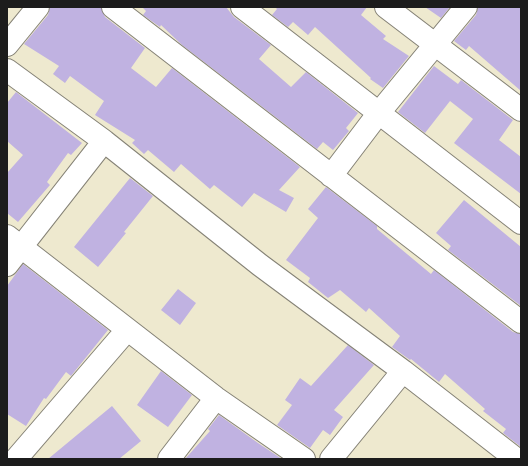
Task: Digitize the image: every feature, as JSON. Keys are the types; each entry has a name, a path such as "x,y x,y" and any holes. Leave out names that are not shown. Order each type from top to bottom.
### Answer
{"street":[{"path":"7,45 38,7"},
{"path":"112,7 521,322"},
{"path":"242,7 378,114 521,223"},
{"path":"386,7 521,110"},
{"path":"332,176 378,114 466,7"},
{"path":"7,70 104,140 260,265 403,371 516,459"},
{"path":"7,265 14,241 104,140"},
{"path":"14,241 216,398 304,459"},
{"path":"16,459 127,330"},
{"path":"331,459 403,371"},
{"path":"169,459 216,398"}],"building":[{"path":"50,7 101,7 105,17 145,48 131,68 156,87 172,68 300,167 279,190 294,198 286,212 254,193 242,207 214,185 210,189 181,164 174,172 148,150 144,154 132,143 135,140 95,115 104,101 70,76 65,83 53,74 59,66 24,44 48,15"},
{"path":"142,7 226,7 234,17 271,45 259,59 291,87 306,72 358,113 346,128 349,131 333,150 323,142 317,149 182,45 161,25 160,27 143,15 146,11"},
{"path":"275,7 367,7 361,15 386,36 383,39 409,56 383,88 370,79 371,78 315,27 308,35 293,22 288,27 272,15 277,9"},
{"path":"425,7 450,7 441,18"},
{"path":"478,7 521,7 521,91 469,46 466,50 454,41 476,15"},
{"path":"434,66 458,84 461,80 513,120 499,140 521,157 521,194 454,143 473,119 450,101 425,133 398,112"},
{"path":"16,92 82,143 71,155 68,153 47,182 50,185 18,222 7,213 7,173 23,155 7,141 7,103"},
{"path":"130,178 153,196 124,232 126,233 98,267 74,247"},
{"path":"326,187 377,226 377,229 431,274 434,270 513,332 521,334 521,447 503,433 506,429 483,411 485,409 445,374 439,382 411,359 410,360 392,347 400,336 369,308 366,312 340,290 328,298 308,282 310,278 286,260 318,218 308,209"},
{"path":"464,200 521,247 521,306 448,250 451,246 436,233"},
{"path":"23,264 108,330 71,376 66,372 46,399 44,398 26,426 7,414 7,286"},
{"path":"178,289 196,303 180,325 161,310"},
{"path":"348,345 374,365 334,410 343,417 330,435 323,430 310,448 277,425 292,405 285,400 300,378 311,386"},
{"path":"161,371 192,395 168,427 137,405"},
{"path":"112,406 141,441 119,459 48,459"},
{"path":"219,415 282,459 185,459 210,431 208,429"}]}
